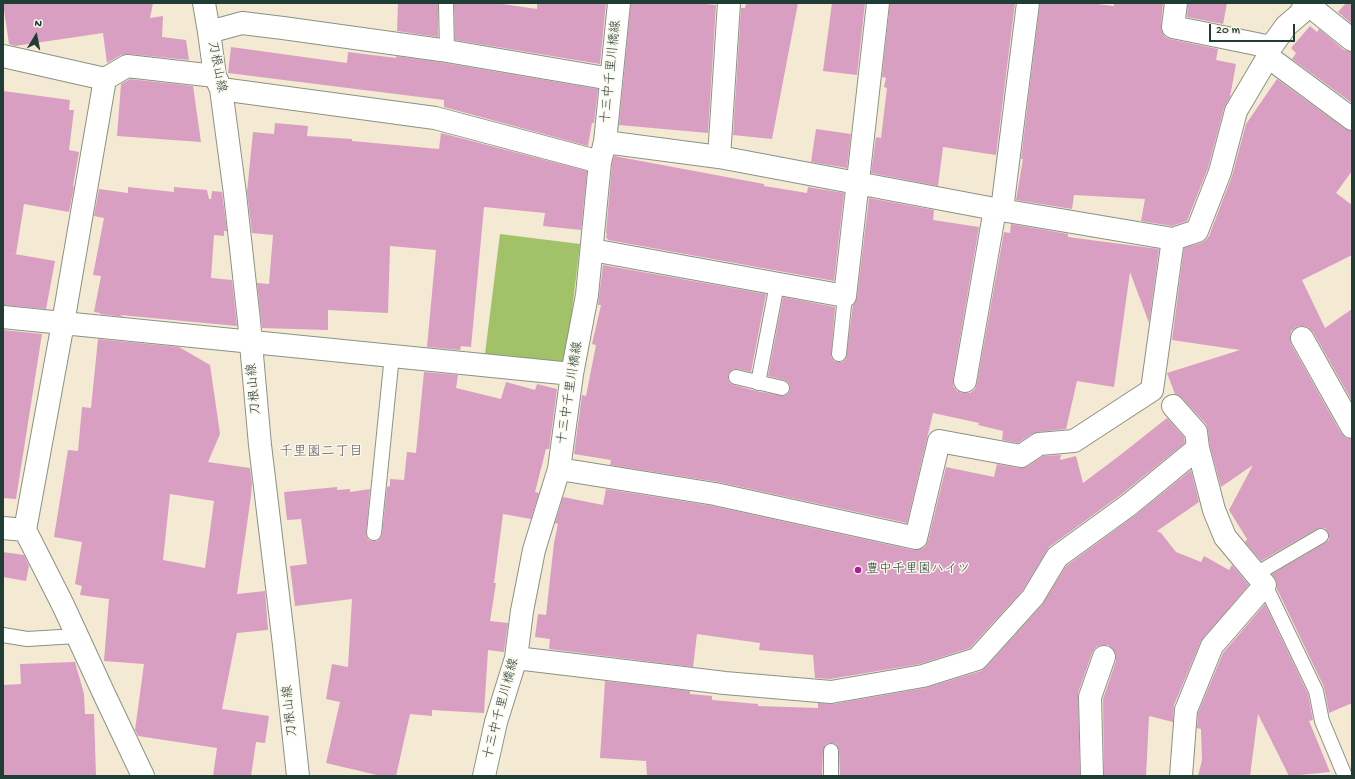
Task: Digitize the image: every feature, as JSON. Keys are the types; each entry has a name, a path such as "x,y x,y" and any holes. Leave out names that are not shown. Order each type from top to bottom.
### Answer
{"street":[{"name":"刀根山線","path":"204,3 235,194 251,342 260,445 298,776"},
{"name":"十三中千里川橋線","path":"484,776 496,722 516,658 522,611 534,550 559,469 572,374 587,295 612,79 619,3"},
{"path":"719,157 729,3"},
{"path":"592,250 845,296 878,3"},
{"path":"965,381 998,210 1028,3"},
{"path":"1176,3 1173,27 1269,51 1352,119"},
{"path":"3,56 105,79 127,66 218,83 435,118 603,152 719,157 998,210 1173,239 1197,231 1220,172 1236,111 1269,51 1286,26 1300,14 1306,3 1352,40"},
{"path":"209,32 242,23 447,51 612,79"},
{"path":"105,79 63,323 25,530 63,605 143,776"},
{"path":"559,469 715,494 916,538 938,441 1021,456 1039,444 1074,441 1152,390 1173,239"},
{"path":"3,317 572,374"},
{"path":"1302,338 1352,427"},
{"path":"1173,406 1196,432 1198,448 1214,510 1225,537 1260,579 1212,646 1186,710 1181,776"},
{"path":"516,658 724,682 831,692 923,676 977,659 1033,597 1057,557 1130,504 1198,448"},
{"path":"3,528 25,530"},
{"path":"1092,776 1090,696 1104,657"}],"lane":[{"path":"446,3 447,51"},
{"path":"758,383 777,284"},
{"path":"839,354 845,296"},
{"path":"374,533 392,355"},
{"path":"736,377 782,388"},
{"path":"1321,536 1260,579 1316,691 1322,721 1344,776"},
{"path":"3,635 27,639 77,636"},
{"path":"831,751 831,776"}],"green space":[{"path":"500,234 580,244 567,353 561,364 485,354"}],"building":[{"path":"3,3 153,3 150,18 163,16 162,37 186,40 189,60 128,54 121,55 107,63 103,33 15,46 9,44"},
{"path":"398,3 438,3 438,37 397,31"},
{"path":"454,3 496,3 537,9 537,3 606,3 600,64 455,40"},
{"path":"631,3 696,3 716,5 708,133 619,125"},
{"path":"746,3 798,3 772,139 733,135 741,8 745,8"},
{"path":"832,3 865,3 857,75 823,71"},
{"path":"890,3 1015,3 996,155 943,147 938,186 871,173 876,137 881,138 887,88 884,87 886,78 882,77"},
{"path":"1040,3 1090,3 1114,6 1114,3 1163,3 1161,26 1165,37 1218,49 1216,60 1236,64 1230,97 1224,108 1208,168 1187,221 1172,226 1141,221 1145,199 1074,195 1072,209 1016,200 1023,159 1021,159"},
{"path":"1188,3 1227,3 1223,24 1187,17"},
{"path":"1346,3 1352,3 1352,24 1338,12"},
{"path":"1310,26 1317,32 1319,29 1344,50 1352,52 1352,103 1292,59 1296,53 1291,48"},
{"path":"231,47 347,63 348,52 396,58 396,56 598,89 594,123 592,123 588,146 444,107 444,100 228,73"},
{"path":"130,79 193,86 201,142 117,136 121,84"},
{"path":"1277,79 1345,129 1352,131 1352,171 1336,193 1352,205 1352,255 1302,280 1325,328 1352,309 1352,401 1313,332 1308,327 1296,327 1291,331 1290,337 1291,344 1341,433 1346,438 1352,439 1352,703 1329,713 1324,687 1277,589 1277,582 1272,574 1329,540 1328,532 1325,528 1317,529 1261,561 1245,542 1247,539 1229,510 1253,465 1221,487 1210,446 1206,424 1182,398 1175,394 1167,373 1240,350 1172,340 1184,248 1201,243 1209,236 1232,176 1246,124"},
{"path":"3,91 70,100 69,110 74,110 69,150 79,152 69,212 24,204 16,254 9,253 55,261 46,309 3,305"},
{"path":"275,123 308,126 307,136 352,139 352,141 439,149 441,133 587,171 581,230 543,226 545,213 484,207 471,347 461,346 460,350 427,347 436,250 390,246 388,313 328,310 328,330 262,328 257,283 269,284 273,235 252,233 247,192 253,132 274,134"},
{"path":"816,129 851,134 847,168 811,162"},
{"path":"614,156 764,184 764,186 807,193 808,187 844,193 834,281 608,240 606,238 606,233"},
{"path":"128,187 174,192 174,187 207,190 209,199 211,199 212,191 222,192 227,231 224,231 224,236 214,235 211,278 232,280 237,326 120,315 124,317 94,312 101,276 93,275 104,218 94,216 99,189 128,193"},
{"path":"869,198 934,210 933,220 979,227 953,379 953,386 957,391 962,393 970,393 975,389 977,383 1004,232 1010,233 1011,224 1068,234 1068,237 1159,249 1149,323 1130,272 1114,387 1077,381 1066,429 1038,432 1018,443 1002,440 1003,431 978,425 979,423 933,413 907,523 718,482 610,465 611,460 574,454 582,395 586,396 596,345 592,344 601,305 598,305 603,265 766,294 751,372 733,369 728,375 728,379 730,383 734,385 784,396 788,394 790,390 788,382 768,376 783,297 835,307 831,357 834,361 838,362 842,362 846,359 853,305 857,297"},
{"path":"3,330 42,334 16,499 3,498"},
{"path":"98,339 179,347 210,365 220,434 208,462 250,468 252,483 237,594 265,591 268,630 237,633 222,709 269,716 265,743 256,742 251,776 213,776 217,748 138,736 135,730 144,664 104,661 109,599 80,595 82,586 75,584 82,542 54,537 68,450 78,451 82,407 91,408","holes":["170,494 214,501 205,568 163,560"]},
{"path":"424,372 458,375 456,388 501,399 506,382 535,390 537,384 557,389 549,449 546,449 535,492 539,493 531,519 503,514 494,583 496,583 490,621 508,623 504,652 488,650 484,713 432,710 432,716 410,714 396,776 381,776 326,763 340,702 326,699 332,664 348,667 352,599 295,606 290,566 307,564 301,519 287,520 284,492 337,487 337,490 350,489 350,492 370,489 366,536 369,540 373,541 377,541 381,538 387,487 390,486 390,479 404,480 407,452 416,453"},
{"path":"1167,418 1184,437 1185,443 1122,494 1049,547 1023,590 970,648 920,664 830,679 815,678 813,655 759,650 760,643 697,634 693,667 549,649 550,639 535,637 538,614 546,615 554,543 558,524 555,523 563,497 603,505 606,489 713,506 913,550 919,550 925,547 928,541 946,467 994,477 997,464 1019,468 1028,466 1043,456 1061,455 1060,460 1076,456 1083,483"},
{"path":"1191,470 1199,502 1157,531 1161,533 1176,552 1201,562 1204,556 1229,570 1232,565 1249,585 1201,641 1174,705 1173,722 1149,716 1146,776 1104,776 1103,699 1116,661 1116,655 1113,649 1108,645 1096,647 1092,653 1078,693 1080,776 840,776 839,751 836,744 831,743 826,744 823,751 822,776 647,776 646,761 600,758 605,681 690,691 690,694 712,696 712,700 758,704 758,706 818,708 818,703 833,704 925,688 981,671 1042,605 1066,566 1137,514"},
{"path":"3,552 24,555 29,566 26,581 3,577"},
{"path":"1265,604 1308,694 1313,720 1309,721 1330,772 1289,776 1258,714 1250,776 1198,776 1202,760 1201,729 1197,728 1198,713 1223,653"},
{"path":"75,662 84,694 85,714 94,714 96,776 3,776 3,685 21,684 20,664"}],"place":[{"name":"豊中千里園ハイツ","path":"858,570"}],"district":[{"name":"千里園二丁目","path":"321,453"}]}
